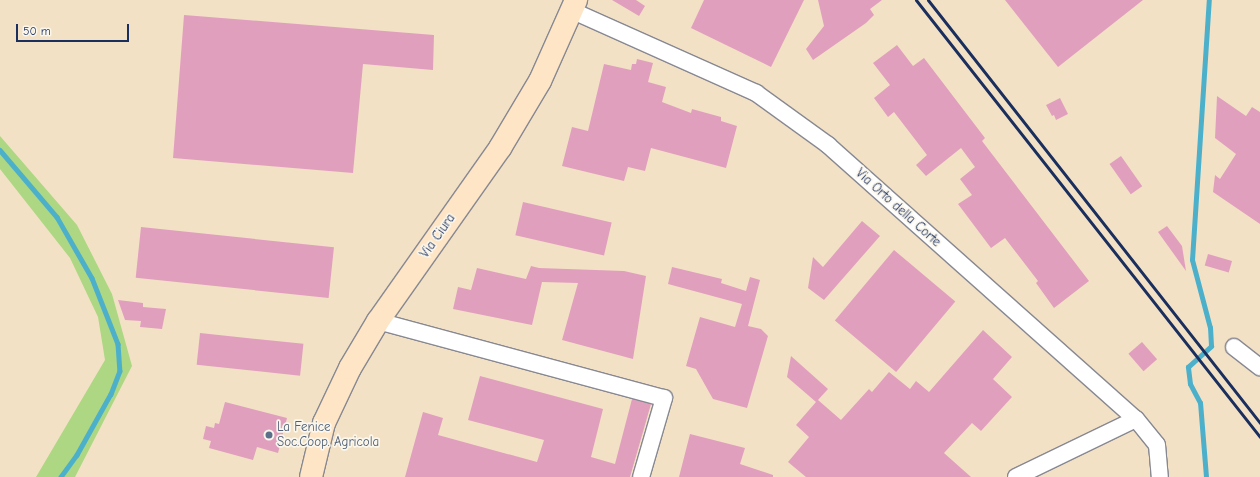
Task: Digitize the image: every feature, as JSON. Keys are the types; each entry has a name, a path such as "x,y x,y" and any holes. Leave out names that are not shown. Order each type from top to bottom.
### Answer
{"main road":[{"name":"Via Ciura","path":"311,477 324,423 350,368 378,321 500,148 540,81 575,6"}],"street":[{"name":"Via Orto della Corte","path":"575,6 756,94 828,145 1136,419 1157,445 1160,477"},
{"path":"378,321 664,398 641,477"},
{"path":"1234,347 1260,367"},
{"path":"1016,477 1136,419"}],"green space":[{"path":"0,136 77,225 112,294 132,366 75,477 36,477 105,360 98,317 70,258 0,169"}],"building":[{"path":"612,0 636,0 645,6 639,16"},
{"path":"704,0 804,0 771,67 691,28"},
{"path":"818,0 882,0 870,9 874,15 866,23 813,60 806,49 824,26"},
{"path":"1005,0 1143,0 1058,67"},
{"path":"184,15 434,35 433,70 363,64 353,173 173,158"},
{"path":"897,45 913,66 924,58 985,138 982,141 1089,281 1054,308 1036,283 1038,281 1005,238 991,248 958,204 972,195 960,179 975,167 961,148 926,176 916,165 927,155 894,112 888,117 874,98 890,85 873,63"},
{"path":"637,59 653,63 648,82 666,87 662,102 691,113 692,109 721,117 721,121 737,126 726,168 651,148 645,171 628,167 624,181 562,166 572,127 588,131 604,64 631,70 632,64 636,64"},
{"path":"1217,96 1246,116 1252,107 1260,112 1260,224 1213,192 1215,175 1220,179 1236,154 1215,138"},
{"path":"1060,98 1068,114 1056,120 1046,105"},
{"path":"1121,156 1142,186 1131,194 1110,164"},
{"path":"523,202 612,222 604,256 515,235"},
{"path":"862,221 880,236 824,300 808,288 813,257 823,267"},
{"path":"1167,226 1182,246 1186,271 1158,232"},
{"path":"141,227 334,247 329,298 136,278"},
{"path":"894,250 955,301 896,372 835,320"},
{"path":"1208,254 1232,261 1229,272 1205,266"},
{"path":"531,266 539,268 624,271 646,276 633,359 562,340 578,283 542,282 532,325 453,309 458,287 471,290 477,268 526,279"},
{"path":"672,267 722,279 721,283 746,291 750,277 760,280 748,326 761,329 768,336 747,408 713,399 696,369 686,366 700,317 735,327 742,304 668,284"},
{"path":"118,300 143,303 143,307 166,309 162,329 140,327 141,321 125,320"},
{"path":"983,330 1012,357 993,379 1012,397 981,431 972,423 944,453 971,477 806,477 788,462 809,437 796,425 816,402 787,377 791,356 828,389 818,400 841,420 869,389 872,392 889,372 910,389 916,381 929,392"},
{"path":"200,333 303,344 300,376 197,365"},
{"path":"1142,342 1157,359 1144,371 1128,354"},
{"path":"480,376 603,409 591,457 615,464 632,399 651,404 630,477 405,477 423,412 443,418 438,435 537,462 544,440 468,420"},
{"path":"225,402 287,418 278,453 257,447 253,460 209,448 211,441 203,439 206,426 214,428 215,423 219,424"},
{"path":"690,434 745,448 740,464 773,475 773,477 679,477"}],"waterway":[{"path":"1206,477 1200,403 1190,384 1188,367 1211,346 1210,328 1192,260 1209,0"},
{"path":"0,150 57,217 92,278 118,344 120,371 111,394 77,455 61,477"}],"railway":[{"path":"916,0 1260,437"},
{"path":"928,0 1260,423"}],"place":[{"name":"La Fenice Soc.Coop. Agricola","path":"269,435"}]}
